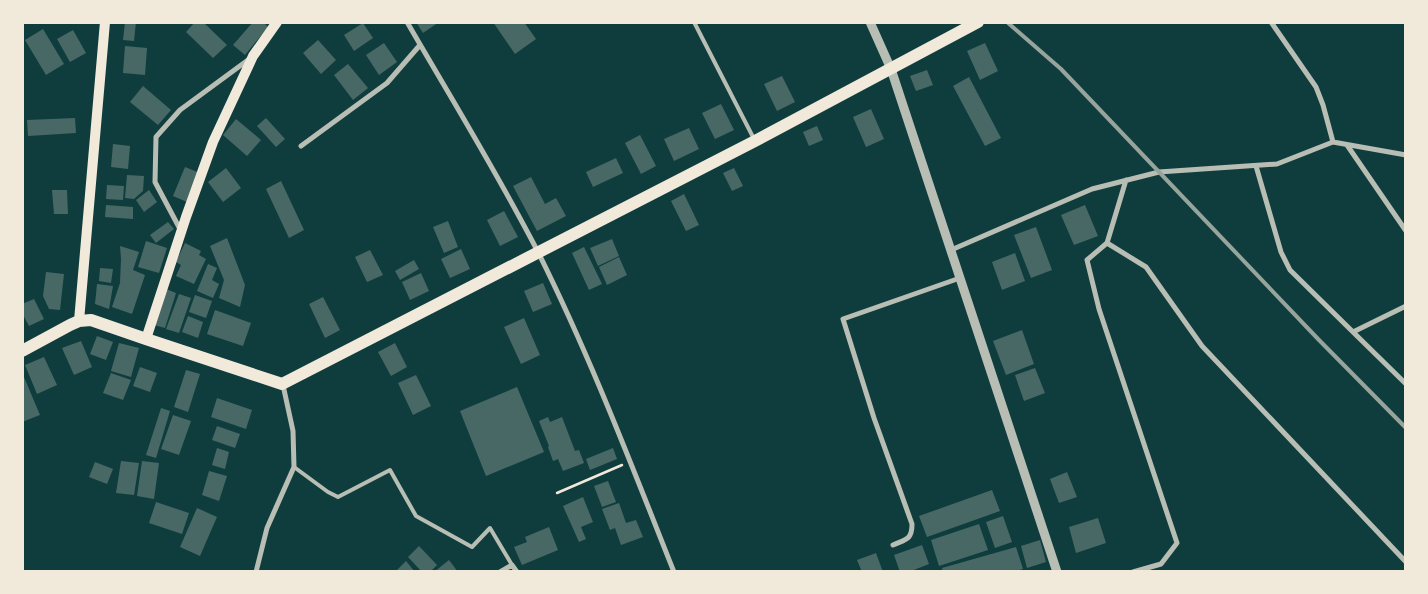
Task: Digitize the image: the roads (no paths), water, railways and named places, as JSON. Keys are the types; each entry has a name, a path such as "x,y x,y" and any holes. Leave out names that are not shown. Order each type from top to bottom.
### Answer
{"main road":[{"path":"79,321 105,22"},
{"path":"146,340 213,142 253,56 277,22"},
{"path":"22,351 86,319 282,384 755,141 978,22"}],"street":[{"path":"407,22 475,138 538,252 582,346 674,572"},
{"path":"870,22 891,69 1057,572"},
{"path":"1271,22 1316,87 1333,142"},
{"path":"301,146 387,83 420,45"},
{"path":"182,231 155,182 156,137 180,110 253,56"},
{"path":"951,250 1092,189 1159,172 1277,164 1333,142 1406,155"},
{"path":"1346,145 1406,231"},
{"path":"1256,166 1281,252 1290,270 1406,384"},
{"path":"1126,180 1107,244 1087,260 1099,309 1177,543 1161,564 1133,572"},
{"path":"1107,244 1146,267 1202,346 1406,562"},
{"path":"892,545 909,538 912,532 912,524 874,418 843,319 960,278"},
{"path":"1353,332 1406,306"},
{"path":"256,572 267,528 294,467 293,431 282,384"},
{"path":"500,572 512,564 517,572"}],"lane":[{"path":"694,22 755,141"},
{"path":"294,467 328,492 338,497 390,470 416,516 472,547 490,528 512,564"}],"railway":[{"path":"1007,22 1061,69 1319,340 1406,428"}]}
